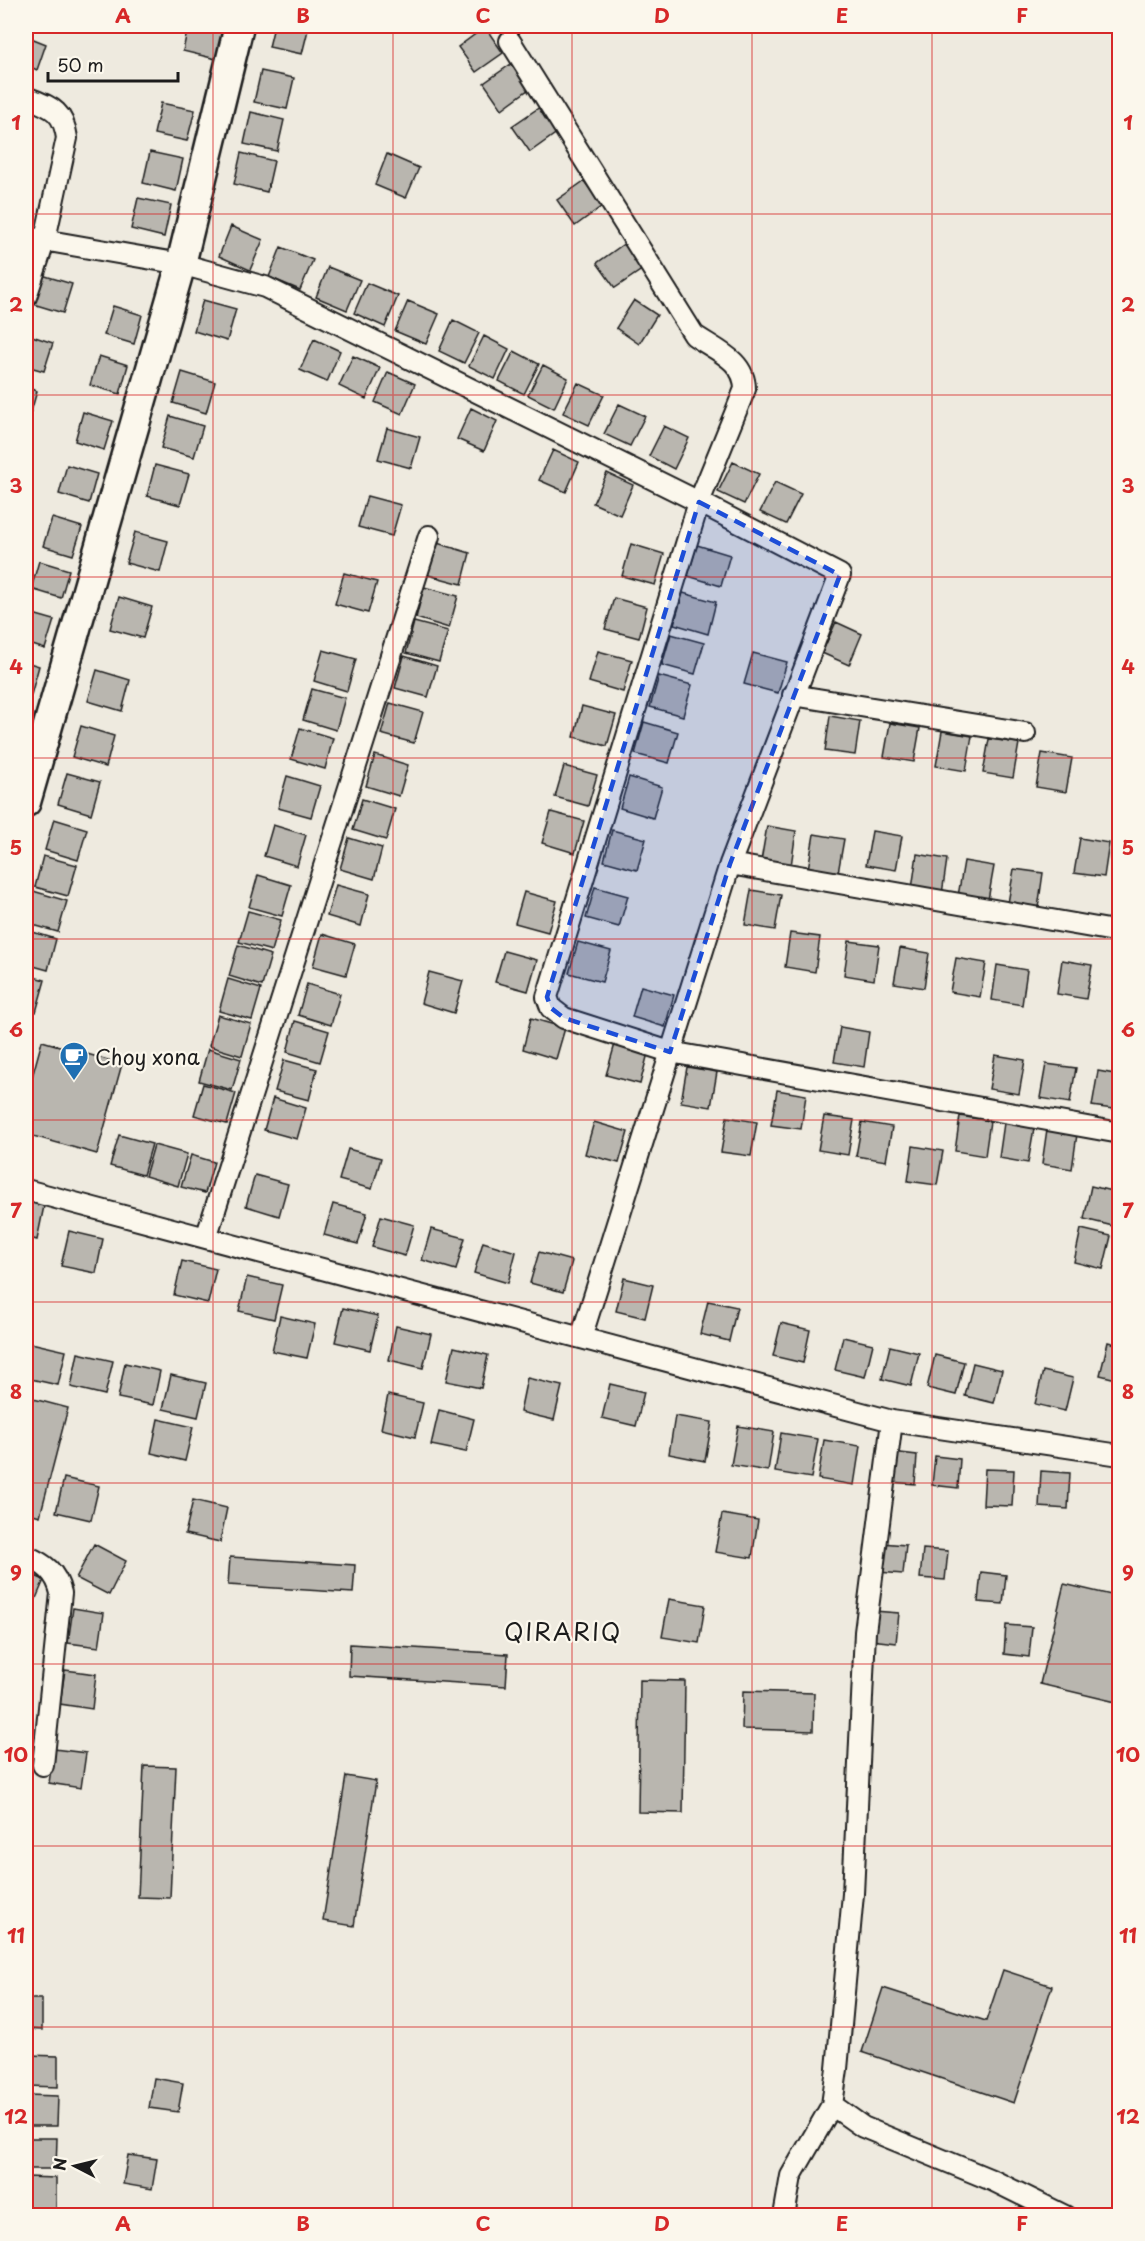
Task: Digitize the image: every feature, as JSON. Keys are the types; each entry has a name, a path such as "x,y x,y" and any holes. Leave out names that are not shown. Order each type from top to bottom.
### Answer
{"street":[{"path":"26,802 181,264 239,26"},
{"path":"510,41 694,335 739,364 745,376 745,389 699,502 547,997 551,1008 564,1017 670,1052 1119,1133"},
{"path":"26,97 55,110 65,123 67,138 35,238 26,297"},
{"path":"35,238 181,264 265,287 699,502 840,575 730,864 581,1338"},
{"path":"206,1238 429,536"},
{"path":"793,695 1025,733"},
{"path":"730,864 1119,932"},
{"path":"26,1190 892,1421 1119,1455"},
{"path":"784,2216 791,2176 832,2105 853,1894 865,1632 892,1421"},
{"path":"26,1556 43,1563 57,1577 61,1593 43,1765"},
{"path":"832,2105 863,2127 994,2181 1065,2216"}],"highlighted area":[{"path":"699,502 840,575 730,864 670,1052 564,1018 551,1008 547,997"}],"building":[{"path":"188,26 223,28 216,59 183,51"},
{"path":"274,26 309,26 302,54 269,47"},
{"path":"485,27 503,53 476,72 458,47"},
{"path":"26,36 46,44 37,70 26,65"},
{"path":"511,64 529,89 502,109 484,83"},
{"path":"261,71 294,78 287,109 254,102"},
{"path":"161,103 195,110 187,141 154,134"},
{"path":"540,107 558,132 530,152 512,126"},
{"path":"251,112 284,120 277,151 244,144"},
{"path":"150,152 183,159 176,191 143,183"},
{"path":"241,153 274,161 267,192 234,184"},
{"path":"387,154 419,168 406,198 375,185"},
{"path":"584,181 602,206 575,226 557,200"},
{"path":"138,198 171,205 164,237 131,229"},
{"path":"231,226 263,240 250,270 219,256"},
{"path":"625,243 643,269 615,288 597,263"},
{"path":"281,247 313,260 300,290 269,277"},
{"path":"328,267 360,280 347,310 316,297"},
{"path":"42,275 72,284 63,313 33,304"},
{"path":"367,283 398,296 385,327 354,313"},
{"path":"203,300 236,309 227,341 194,331"},
{"path":"634,300 657,315 639,344 616,328"},
{"path":"408,301 439,314 426,344 395,331"},
{"path":"113,306 142,315 134,344 104,335"},
{"path":"453,320 479,333 464,363 439,351"},
{"path":"26,334 53,343 44,371 26,366"},
{"path":"484,336 509,349 495,379 469,366"},
{"path":"314,339 340,351 327,382 300,370"},
{"path":"514,351 539,364 524,394 499,381"},
{"path":"99,356 128,365 120,394 90,385"},
{"path":"353,356 380,368 366,399 339,386"},
{"path":"543,365 568,378 554,408 528,395"},
{"path":"182,372 215,382 206,413 173,403"},
{"path":"388,372 415,384 402,414 375,402"},
{"path":"578,383 604,395 589,425 563,413"},
{"path":"26,387 37,391 29,419 26,418"},
{"path":"619,404 645,416 630,446 604,434"},
{"path":"471,408 497,421 484,451 457,439"},
{"path":"83,412 113,421 104,450 75,441"},
{"path":"170,416 203,426 194,457 161,448"},
{"path":"664,426 689,438 674,469 649,456"},
{"path":"387,428 420,437 411,468 378,459"},
{"path":"553,450 579,462 566,492 539,480"},
{"path":"733,462 759,474 744,504 718,492"},
{"path":"67,465 97,474 89,503 59,494"},
{"path":"155,465 189,474 180,505 147,496"},
{"path":"607,473 633,485 620,515 593,503"},
{"path":"775,482 801,494 786,524 760,512"},
{"path":"367,496 401,505 392,536 358,527"},
{"path":"52,518 82,527 73,555 43,546"},
{"path":"135,532 168,541 160,572 126,563"},
{"path":"437,543 470,553 462,584 428,575"},
{"path":"631,544 664,554 655,585 622,576"},
{"path":"697,545 730,555 721,586 688,576"},
{"path":"39,561 69,570 61,598 31,589"},
{"path":"344,573 377,582 368,613 335,604"},
{"path":"424,587 458,596 449,628 416,618"},
{"path":"683,593 716,602 708,634 674,624"},
{"path":"119,597 152,607 143,638 110,629"},
{"path":"614,598 647,607 639,638 605,629"},
{"path":"26,612 54,620 45,649 26,643"},
{"path":"414,622 448,631 439,662 406,653"},
{"path":"836,622 862,634 849,665 822,653"},
{"path":"671,634 704,643 695,674 662,665"},
{"path":"323,650 356,659 347,691 314,681"},
{"path":"598,651 632,660 623,692 589,682"},
{"path":"753,653 787,662 778,693 744,684"},
{"path":"404,656 437,666 428,697 395,688"},
{"path":"26,662 39,666 31,695 26,693"},
{"path":"97,670 130,680 122,711 88,701"},
{"path":"659,676 692,685 683,716 650,707"},
{"path":"312,689 345,698 336,730 303,720"},
{"path":"390,703 423,712 414,743 381,734"},
{"path":"582,706 616,715 607,746 574,737"},
{"path":"830,716 860,721 855,755 825,751"},
{"path":"644,722 678,732 669,763 635,754"},
{"path":"890,723 920,728 914,762 884,757"},
{"path":"81,726 114,736 106,767 72,757"},
{"path":"300,728 333,738 325,769 291,759"},
{"path":"942,731 972,736 966,771 936,766"},
{"path":"989,739 1019,743 1013,778 983,773"},
{"path":"1042,753 1072,758 1066,792 1036,787"},
{"path":"375,755 408,765 399,796 366,786"},
{"path":"564,766 597,775 588,806 555,797"},
{"path":"67,773 100,782 91,814 58,804"},
{"path":"287,776 320,786 311,817 278,808"},
{"path":"629,777 662,787 653,818 620,808"},
{"path":"362,799 395,809 386,840 353,830"},
{"path":"551,812 584,821 575,853 542,843"},
{"path":"54,819 87,829 78,860 45,850"},
{"path":"273,825 306,835 297,866 264,856"},
{"path":"767,826 796,831 791,866 761,861"},
{"path":"612,830 646,839 637,870 604,861"},
{"path":"872,831 902,836 896,870 866,865"},
{"path":"814,834 844,839 838,873 808,869"},
{"path":"349,838 382,848 374,879 340,869"},
{"path":"1080,838 1109,843 1104,877 1074,873"},
{"path":"917,854 947,859 942,894 912,889"},
{"path":"43,856 77,865 68,896 35,887"},
{"path":"964,861 994,866 988,900 958,896"},
{"path":"1014,869 1043,873 1038,908 1008,903"},
{"path":"258,875 291,885 282,916 249,907"},
{"path":"336,885 369,894 361,926 327,916"},
{"path":"595,887 628,896 619,927 586,918"},
{"path":"751,890 781,895 775,930 745,925"},
{"path":"33,891 67,901 58,932 26,923"},
{"path":"524,892 557,901 548,932 515,923"},
{"path":"248,911 281,920 272,951 239,942"},
{"path":"26,930 56,939 48,970 26,964"},
{"path":"790,933 820,937 815,972 785,967"},
{"path":"322,934 355,944 346,975 313,966"},
{"path":"849,941 879,945 874,980 844,975"},
{"path":"578,942 611,951 602,982 569,973"},
{"path":"238,945 271,955 262,986 229,976"},
{"path":"900,948 929,953 924,988 894,983"},
{"path":"504,951 537,960 528,991 495,982"},
{"path":"956,958 986,963 980,997 950,992"},
{"path":"1062,960 1092,965 1086,999 1057,994"},
{"path":"997,965 1027,970 1022,1005 992,1000"},
{"path":"429,972 463,981 454,1013 421,1003"},
{"path":"26,975 45,980 36,1012 26,1009"},
{"path":"228,979 261,989 252,1020 219,1011"},
{"path":"307,984 340,994 331,1025 298,1015"},
{"path":"641,986 674,995 665,1027 632,1017"},
{"path":"218,1015 251,1024 242,1056 209,1046"},
{"path":"531,1018 565,1028 556,1059 523,1049"},
{"path":"295,1021 329,1031 320,1062 287,1052"},
{"path":"840,1027 869,1032 864,1067 834,1062"},
{"name":"Choy xona","path":"42,1041 122,1064 97,1154 26,1134 26,1099"},
{"path":"615,1044 648,1053 640,1084 606,1075"},
{"path":"208,1049 241,1059 232,1090 199,1081"},
{"path":"995,1055 1025,1060 1019,1094 989,1089"},
{"path":"284,1060 317,1069 309,1100 275,1091"},
{"path":"1046,1064 1076,1068 1070,1103 1040,1098"},
{"path":"687,1067 717,1072 711,1107 681,1102"},
{"path":"1098,1071 1120,1075 1120,1110 1092,1106"},
{"path":"203,1084 236,1093 227,1124 194,1115"},
{"path":"777,1090 806,1095 801,1129 771,1125"},
{"path":"273,1098 306,1108 297,1139 264,1130"},
{"path":"824,1116 854,1120 848,1155 818,1150"},
{"path":"960,1116 990,1121 985,1156 955,1151"},
{"path":"727,1117 757,1122 751,1156 721,1152"},
{"path":"594,1122 628,1132 619,1163 585,1154"},
{"path":"862,1122 892,1127 886,1161 856,1156"},
{"path":"1004,1123 1034,1128 1028,1163 999,1158"},
{"path":"1047,1129 1077,1134 1072,1169 1042,1164"},
{"path":"119,1135 152,1144 143,1175 110,1166"},
{"path":"154,1145 187,1154 178,1186 145,1176"},
{"path":"913,1146 943,1151 937,1185 908,1181"},
{"path":"348,1149 381,1158 372,1189 339,1180"},
{"path":"191,1155 214,1162 205,1193 181,1187"},
{"path":"255,1175 288,1184 279,1216 246,1206"},
{"path":"1091,1186 1120,1193 1113,1226 1084,1219"},
{"path":"26,1201 44,1206 37,1240 26,1237"},
{"path":"333,1204 367,1213 358,1244 324,1235"},
{"path":"381,1216 414,1225 405,1256 372,1247"},
{"path":"431,1229 465,1238 456,1270 422,1260"},
{"path":"1081,1229 1111,1236 1103,1269 1074,1262"},
{"path":"69,1231 103,1239 96,1273 61,1266"},
{"path":"483,1242 516,1252 508,1283 474,1273"},
{"path":"539,1252 572,1261 563,1292 530,1283"},
{"path":"182,1261 216,1269 208,1303 174,1295"},
{"path":"247,1277 282,1285 274,1319 239,1311"},
{"path":"624,1278 653,1285 645,1318 616,1311"},
{"path":"708,1301 737,1307 729,1341 700,1334"},
{"path":"343,1308 378,1316 370,1350 335,1342"},
{"path":"280,1316 315,1324 307,1358 272,1351"},
{"path":"781,1323 810,1330 803,1363 773,1356"},
{"path":"396,1326 431,1334 423,1368 389,1360"},
{"path":"843,1337 873,1344 865,1377 835,1370"},
{"path":"1108,1342 1120,1345 1120,1380 1100,1375"},
{"path":"31,1343 66,1351 58,1385 26,1378"},
{"path":"890,1346 919,1353 911,1386 882,1379"},
{"path":"454,1347 488,1355 481,1388 446,1381"},
{"path":"78,1353 113,1361 105,1395 71,1387"},
{"path":"935,1355 964,1362 956,1395 927,1388"},
{"path":"125,1363 160,1371 153,1405 118,1398"},
{"path":"973,1363 1002,1370 994,1403 965,1396"},
{"path":"1043,1371 1073,1378 1065,1411 1035,1404"},
{"path":"171,1375 206,1383 198,1417 163,1409"},
{"path":"527,1378 562,1386 554,1420 520,1412"},
{"path":"610,1384 644,1392 636,1426 602,1418"},
{"path":"388,1395 423,1403 415,1437 381,1429"},
{"path":"26,1397 68,1408 40,1516 26,1512"},
{"path":"439,1410 474,1419 466,1452 431,1445"},
{"path":"675,1416 712,1422 705,1461 669,1454"},
{"path":"158,1419 193,1427 185,1461 151,1453"},
{"path":"738,1426 774,1432 768,1471 731,1465"},
{"path":"781,1433 818,1439 811,1478 775,1472"},
{"path":"824,1440 860,1446 854,1485 818,1479"},
{"path":"892,1452 917,1455 915,1484 890,1482"},
{"path":"935,1456 960,1459 958,1488 932,1485"},
{"path":"985,1469 1014,1470 1012,1506 983,1505"},
{"path":"1041,1471 1070,1473 1068,1509 1039,1507"},
{"path":"64,1478 99,1486 91,1520 56,1512"},
{"path":"1118,1479 1120,1479 1120,1515 1116,1515"},
{"path":"193,1500 227,1508 220,1542 185,1534"},
{"path":"722,1514 758,1520 752,1558 715,1552"},
{"path":"881,1543 906,1545 903,1574 878,1572"},
{"path":"94,1544 126,1561 109,1595 76,1578"},
{"path":"923,1549 948,1551 945,1580 920,1578"},
{"path":"230,1557 355,1565 353,1593 228,1585"},
{"path":"26,1572 44,1580 31,1610 26,1608"},
{"path":"981,1572 1006,1575 1003,1604 978,1602"},
{"path":"1064,1584 1120,1597 1120,1703 1040,1684"},
{"path":"669,1599 705,1605 699,1643 662,1637"},
{"path":"73,1608 104,1613 99,1647 68,1643"},
{"path":"874,1611 899,1613 896,1643 871,1640"},
{"path":"1006,1625 1032,1627 1029,1657 1004,1654"},
{"path":"350,1644 508,1654 506,1686 349,1676"},
{"path":"65,1670 96,1674 92,1709 60,1704"},
{"path":"640,1680 685,1681 683,1813 638,1812"},
{"path":"743,1691 814,1693 813,1731 742,1729"},
{"path":"54,1749 86,1753 81,1788 49,1783"},
{"path":"144,1766 176,1767 170,1898 138,1897"},
{"path":"346,1776 376,1781 354,1926 323,1921"},
{"path":"1003,1970 1052,1986 1014,2103 862,2052 883,1988 986,2021"},
{"path":"26,1999 42,1999 42,2030 26,2029"},
{"path":"28,2055 58,2056 58,2087 28,2086"},
{"path":"154,2078 183,2083 178,2112 149,2108"},
{"path":"27,2095 58,2096 57,2126 27,2126"},
{"path":"27,2138 57,2138 56,2169 26,2169"},
{"path":"128,2155 157,2159 152,2189 123,2184"},
{"path":"26,2177 56,2178 56,2209 26,2208"}],"place":[{"name":"Choy xona","path":"74,1082"}],"district":[{"name":"QIRARIQ","path":"563,1631"}]}
